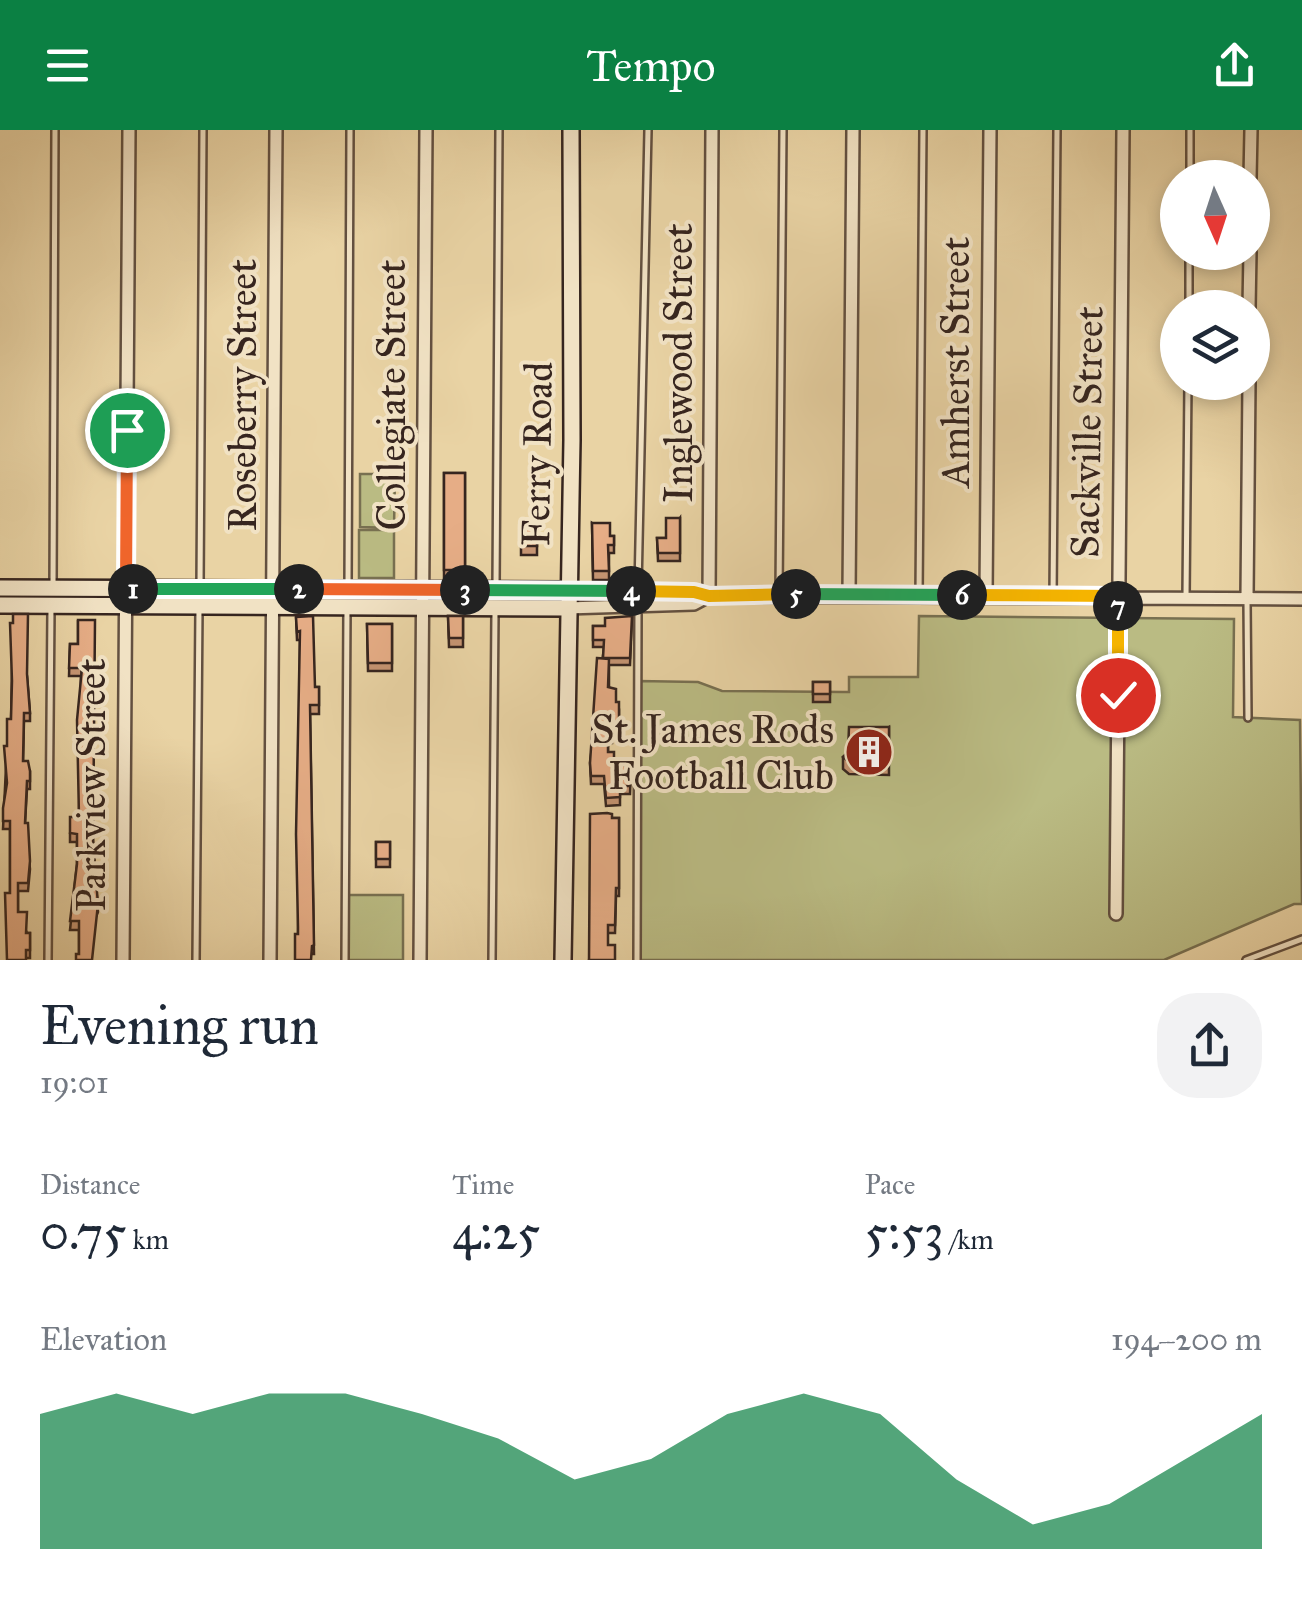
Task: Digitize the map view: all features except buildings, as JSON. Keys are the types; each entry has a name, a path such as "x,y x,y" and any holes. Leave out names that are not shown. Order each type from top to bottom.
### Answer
{"main road":[{"name":"Ferry Road","path":"563,960 572,440 570,130"},
{"path":"0,588 52,596 348,598 567,590"},
{"path":"0,605 52,596"},
{"path":"422,598 495,607 567,608"}],"street":[{"name":"Parkview Street","path":"122,960 130,130"},
{"name":"Roseberry Street","path":"270,960 276,130"},
{"name":"Collegiate Street","path":"420,960 426,130"},
{"name":"Inglewood Street","path":"709,596 712,130"},
{"path":"849,594 853,130"},
{"name":"Amherst Street","path":"986,595 990,130"},
{"name":"Sackville Street","path":"1116,914 1123,130"},
{"path":"1250,160 1251,130"},
{"path":"1247,598 1249,400"},
{"path":"567,590 694,592 709,596 1302,599"},
{"path":"567,608 694,604 709,596"}],"lane":[{"path":"48,960 55,130"},
{"path":"196,960 203,130"},
{"path":"345,960 350,130"},
{"path":"496,590 498,130"},
{"path":"638,591 648,130"},
{"path":"778,594 783,130"},
{"path":"919,595 923,130"},
{"path":"1053,596 1057,130"},
{"path":"1190,130 1190,160"},
{"path":"1186,597 1188,400"},
{"path":"1247,598 1248,718"},
{"path":"492,960 495,607"},
{"path":"637,960 638,608"},
{"path":"1246,960 1302,939"}],"green space":[{"path":"360,474 395,474 394,528 360,527"},
{"path":"359,530 394,530 394,578 359,578"},
{"path":"422,590 567,590 567,608 422,606"},
{"path":"919,616 1234,619 1233,717 1300,720 1302,904 1294,904 1164,960 637,960 639,681 698,682 722,691 849,692 849,677 918,677"},
{"path":"348,895 403,895 403,960 348,960"}],"place":[{"name":"St. James Rods Football Club","path":"869,752"}],"route":[{"path":"127,430 126,588 567,590 694,592 709,596 1118,596 1118,695"}]}
